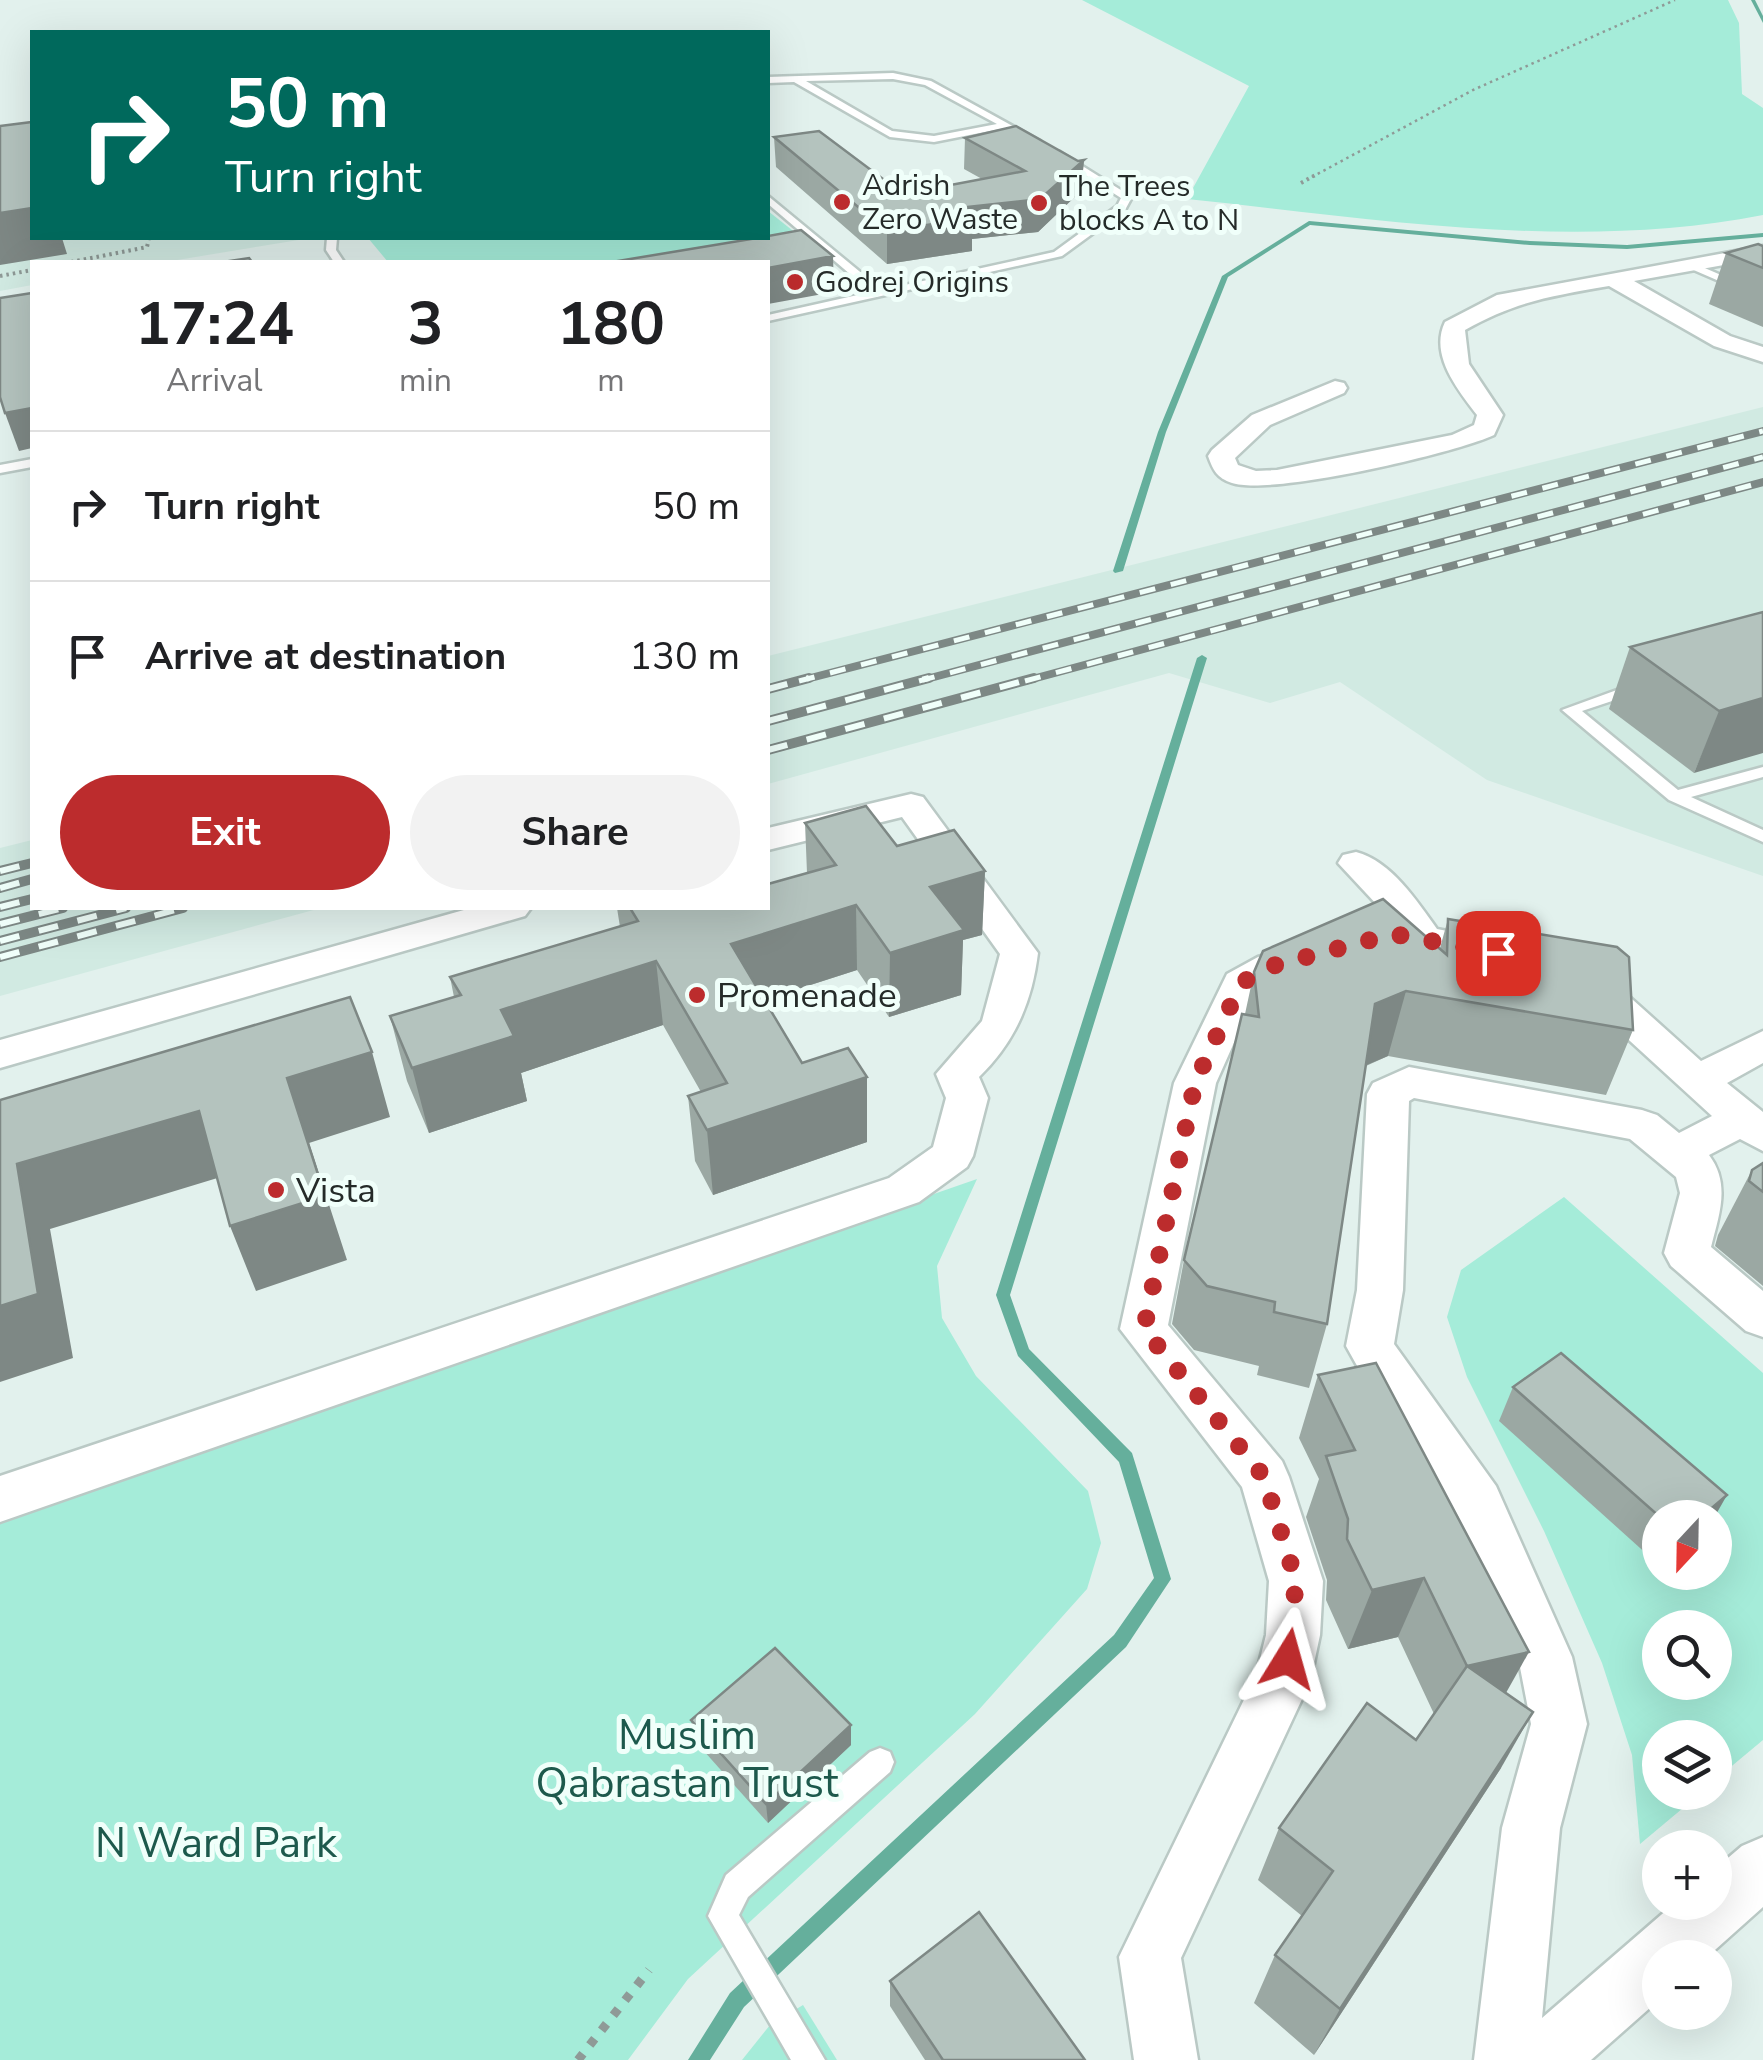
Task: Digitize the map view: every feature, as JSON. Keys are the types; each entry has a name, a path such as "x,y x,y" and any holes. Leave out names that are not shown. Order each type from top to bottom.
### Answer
{"street":[{"path":"1335,388 1292,403 1260,420 1221,456 1221,464 1229,473 1243,477 1286,478 1460,441 1484,430 1490,415 1458,372 1450,350 1453,327 1497,302 1763,252"},
{"path":"1614,279 1722,341 1763,355"},
{"path":"0,1499 904,1190 952,1156 967,1098 957,1074 989,1046 1014,991 1019,952 911,804 770,839"},
{"path":"1356,863 1397,900 1424,939"},
{"path":"0,1054 505,910"},
{"path":"1166,2060 1150,1958 1244,1754 1282,1682 1293,1636 1296,1581 1264,1477 1144,1329 1195,1083 1241,983 1272,966 1393,934 1539,962 1609,1000 1697,1082 1754,1127"},
{"path":"1697,1082 1763,1045"},
{"path":"1506,2060 1531,1828 1559,1724 1545,1657 1478,1502 1392,1384 1370,1346 1380,1290 1388,1094 1409,1082 1642,1126 1696,1169 1702,1194 1687,1252 1763,1318"},
{"path":"1676,1153 1754,1127"},
{"path":"1543,2060 1763,1866"}],"lane":[{"path":"770,80 893,76 928,83 1008,125 1127,197 1121,208 1058,254 770,318"},
{"path":"796,79 890,134 934,139 1008,125"},
{"path":"770,201 880,294"},
{"path":"805,249 823,245"},
{"path":"1692,266 1763,297"},
{"path":"0,468 30,463"},
{"path":"1658,681 1570,710 1675,796 1763,836"},
{"path":"1675,796 1763,772"},
{"path":"809,2060 723,1916 737,1886 880,1762"}],"path":[{"path":"1301,183 1473,90 1675,0"},
{"path":"83,260 131,252 147,246 148,240"},
{"path":"0,276 30,270"},
{"path":"578,2060 649,1970"}],"shaded area":[{"path":"0,128 30,240 299,240 177,260 30,260 30,285 0,291"},
{"path":"1763,407 1763,876 1487,780 1340,682 1270,703 1169,673 770,783 770,655"},
{"path":"30,840 30,910 314,910 0,996 0,848"}],"green space":[{"path":"1082,0 1728,0 1739,23 1742,94 1763,108 1763,215 1692,226 1548,231 1403,223 1187,199 1249,86"},
{"path":"770,213 802,238 679,260 386,260 370,240 770,240"},
{"name":"N Ward Park","path":"977,1179 937,1266 942,1318 976,1376 1088,1491 1101,1543 1087,1589 975,1714 688,1979 628,2060 0,2060 0,1519"},
{"path":"1564,1197 1763,1373 1763,1740 1732,1766 1732,1720 1642,1720 1642,1810 1681,1810 1657,1830 1642,1830 1640,1844 1632,1755 1602,1663 1544,1531 1467,1377 1447,1317 1461,1270"},
{"path":"803,2005 837,2060 742,2060 770,2025"}],"building":[{"path":"30,122 30,208 0,213 0,126"},
{"path":"1016,126 1078,161 1084,160 1040,199 959,208 973,218 887,231 774,137 819,131 903,194 931,188 942,196 940,187 1025,171 965,138"},
{"path":"801,230 833,256 770,268 770,260 624,260 745,240 770,240 770,236"},
{"path":"1763,246 1763,268 1726,253"},
{"path":"30,293 30,408 5,413 0,397 0,298"},
{"path":"1763,612 1763,698 1719,711 1630,647"},
{"path":"866,806 897,846 954,830 985,871 930,887 964,930 890,953 856,905 731,944 802,1063 848,1048 867,1077 707,1130 688,1096 727,1083 656,961 501,1010 514,1036 412,1068 390,1016 461,995 450,977 638,921 631,910 770,910 770,883 836,865 805,823"},
{"path":"1383,899 1447,955 1448,919 1617,947 1629,957 1633,1030 1406,991 1375,1004 1327,1324 1274,1312 1275,1302 1207,1286 1184,1260 1242,1014 1259,1017 1254,972 1263,951"},
{"path":"350,997 372,1052 287,1078 325,1196 230,1226 199,1111 17,1164 38,1294 0,1306 0,1100"},
{"path":"1763,1163 1763,1192 1749,1181 1752,1170"},
{"path":"1561,1353 1727,1495 1721,1500 1642,1501 1513,1387"},
{"path":"1376,1363 1529,1652 1467,1666 1424,1578 1372,1590 1347,1539 1348,1519 1326,1456 1355,1450 1318,1375"},
{"path":"775,1648 851,1725 766,1804 691,1720"},
{"path":"1467,1666 1533,1712 1340,2009 1275,1955 1333,1871 1279,1828 1367,1703 1416,1740"},
{"path":"979,1912 1085,2060 943,2060 890,1981"}],"waterway":[{"path":"1753,0 1763,21"},
{"path":"1118,571 1162,432 1225,276 1309,223 1530,243 1627,247 1763,235"},
{"path":"698,2060 737,2000 1120,1641 1163,1579 1126,1458 1023,1352 1003,1295 1202,658"}],"railway":[{"path":"799,681 1763,431"},
{"path":"919,681 1763,457"},
{"path":"1025,681 1763,482"},
{"path":"770,688 809,678"},
{"path":"770,720 929,678"},
{"path":"770,749 1034,678"},
{"path":"0,871 30,864"},
{"path":"0,888 30,880"},
{"path":"0,907 30,900"},
{"path":"0,924 55,910"},
{"path":"0,941 118,910"},
{"path":"0,957 176,910"}],"place":[{"name":"Adrish Zero Waste","path":"842,202"},
{"name":"The Trees blocks A to N","path":"1039,203"},
{"name":"Godrej Origins","path":"795,282"},
{"name":"Promenade","path":"697,995"},
{"name":"Vista","path":"276,1190"}],"route":[{"path":"1288,1659 1296,1581 1264,1477 1144,1329 1195,1083 1241,983 1272,966 1393,934 1498,953"}],"park label":[{"name":"Muslim Qabrastan Trust","path":"687,1758"}]}
